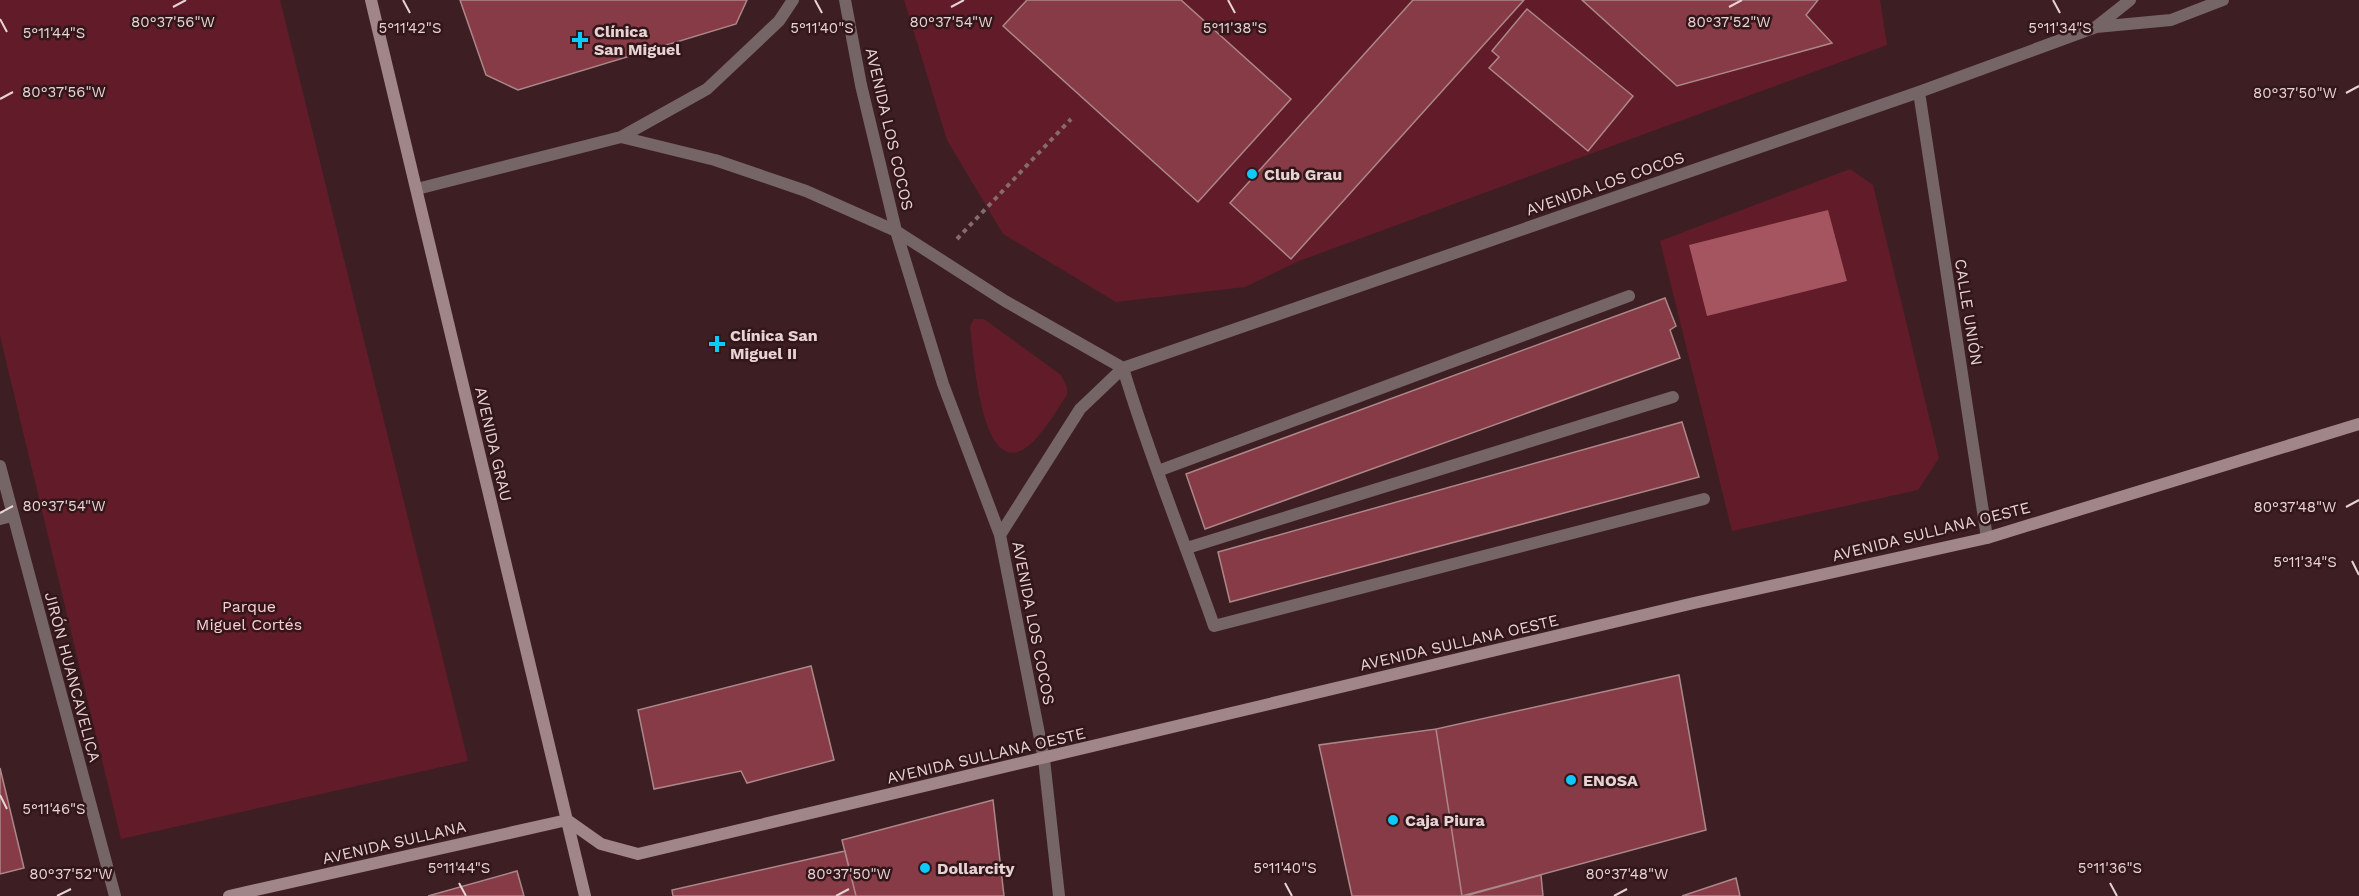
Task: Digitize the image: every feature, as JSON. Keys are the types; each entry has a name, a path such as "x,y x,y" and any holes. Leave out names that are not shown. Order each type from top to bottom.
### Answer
{"street":[{"name":"AVENIDA GRAU","path":"370,0 585,896"},
{"name":"AVENIDA LOS COCOS","path":"417,189 621,137 707,89 779,21 794,0"},
{"name":"AVENIDA LOS COCOS","path":"845,0 861,85 896,231 943,384 1000,535 1044,759 1059,896"},
{"name":"AVENIDA LOS COCOS","path":"2096,27 2130,0"},
{"name":"AVENIDA LOS COCOS","path":"1000,535 1080,409 1123,368 1919,92 2096,27 2171,20 2223,0"},
{"name":"CALLE UNIÓN","path":"1919,92 1987,538"},
{"name":"AVENIDA LOS COCOS","path":"621,137 725,163 806,191 896,231 1005,302 1123,368"},
{"path":"1158,471 1629,296"},
{"path":"1123,368 1143,436 1187,548 1214,626 1704,499"},
{"path":"1187,548 1673,397"},
{"name":"AVENIDA SULLANA OESTE","path":"567,820 602,844 638,855 1694,603 1987,538 2359,424"},
{"name":"JIRÓN HUANCAVELICA","path":"0,466 6,518 115,896"},
{"name":"AVENIDA SULLANA","path":"229,896 567,820"}],"path":[{"path":"939,259 1071,119"}],"green space":[{"name":"Parque Miguel Cortés","path":"0,0 280,0 468,761 121,839 0,336"},
{"name":"Club Grau","path":"904,0 1880,0 1887,45 1299,261 1245,287 1116,302 1003,234 947,140"},
{"path":"1850,169 1873,185 1939,458 1918,490 1732,531 1660,241"},
{"path":"974,319 984,319 1061,375 1067,387 1067,395 1048,424 1024,449 1009,452 997,444 988,428 977,382 970,326"}],"shaded area":[{"path":"1828,210 1847,281 1707,316 1689,245"}],"building":[{"name":"Clínica San Miguel","path":"460,0 747,0 736,24 518,90 486,75"},
{"path":"1027,0 1181,0 1291,99 1198,202 1003,26"},
{"path":"1413,0 1524,0 1291,259 1230,203"},
{"path":"1582,0 1818,0 1806,15 1832,43 1677,86"},
{"path":"1527,9 1633,96 1588,151 1489,68 1499,57 1492,51"},
{"path":"1665,298 1676,326 1670,330 1680,358 1205,529 1186,474"},
{"path":"1682,422 1699,477 1230,602 1218,552"},
{"path":"811,666 834,760 747,783 741,771 654,789 638,710"},
{"name":"ENOSA","path":"1679,675 1706,830 1462,896 1436,729"},
{"name":"Caja Piura","path":"1436,729 1462,896 1352,896 1319,745"},
{"path":"0,768 24,868 0,874"},
{"name":"Dollarcity","path":"993,800 1004,896 856,896 842,840"},
{"path":"845,851 856,896 673,896 672,890"},
{"path":"517,871 524,896 428,896"},
{"path":"1541,875 1543,896 1465,896"},
{"path":"1736,878 1740,896 1682,896"}],"place":[{"name":"Clínica San Miguel","path":"580,40"},
{"name":"Club Grau","path":"1252,174"},
{"name":"Clínica San Miguel II","path":"717,344"},
{"name":"ENOSA","path":"1571,780"},
{"name":"Caja Piura","path":"1393,820"},
{"name":"Dollarcity","path":"925,868"}]}
